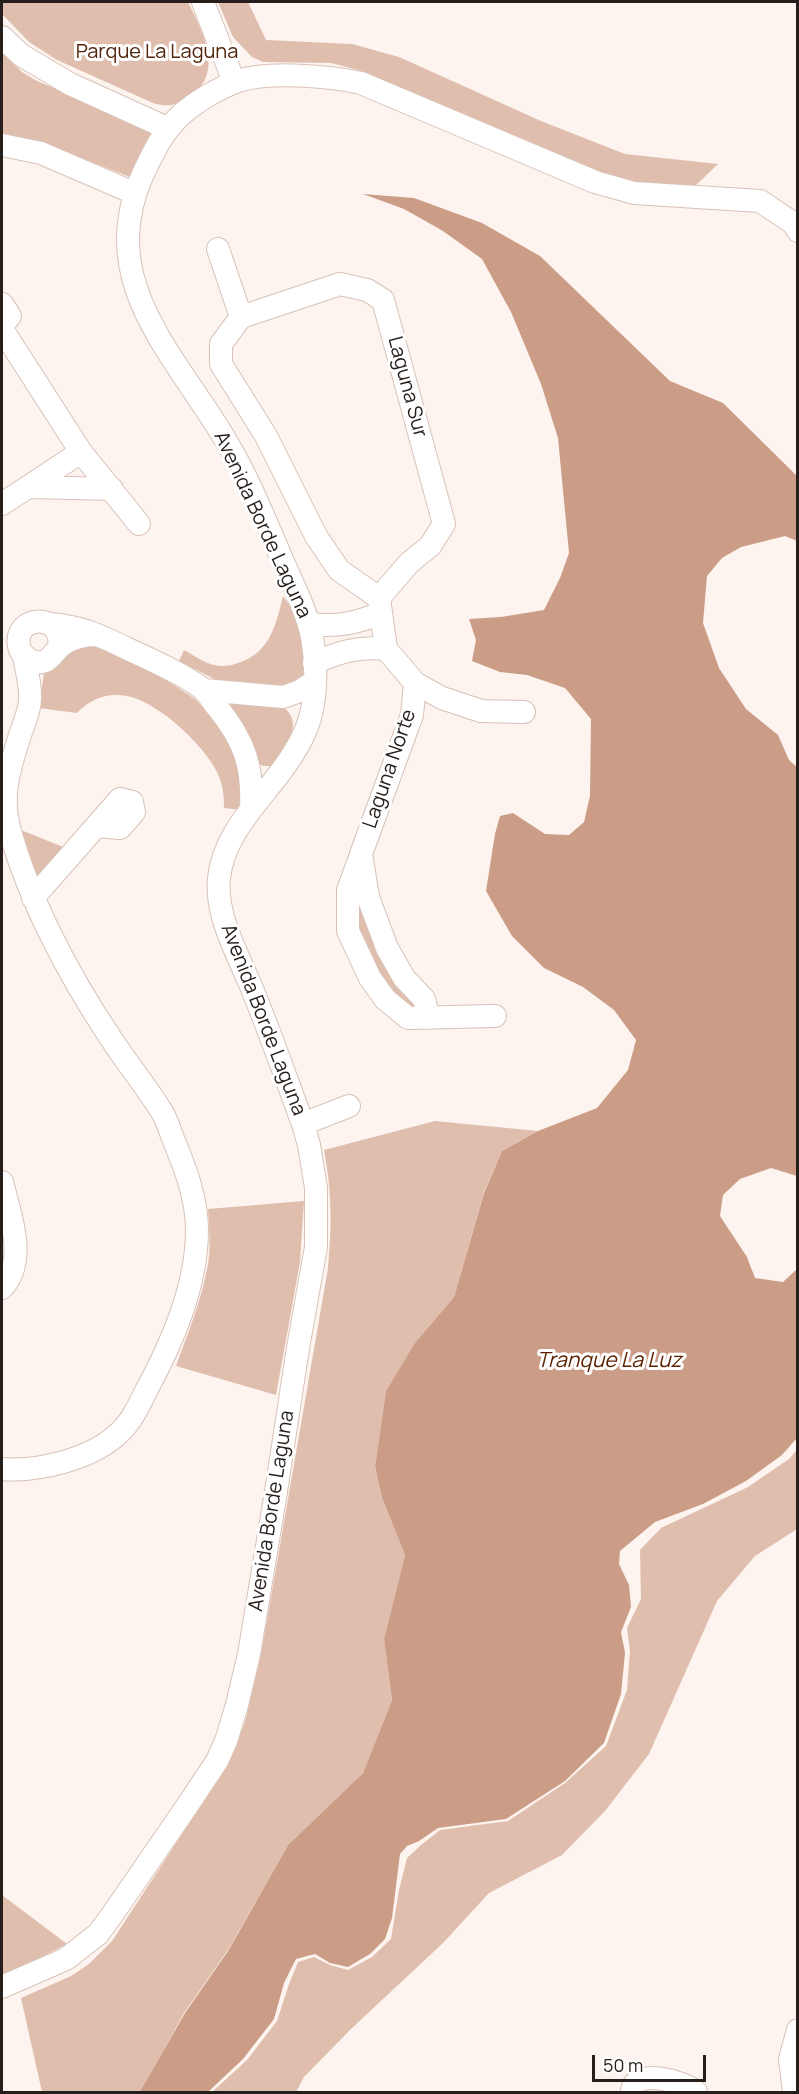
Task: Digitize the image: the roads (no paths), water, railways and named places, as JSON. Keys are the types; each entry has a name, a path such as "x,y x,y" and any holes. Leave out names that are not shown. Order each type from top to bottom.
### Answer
{"street":[{"path":"203,2 234,82"},
{"path":"2,37 21,55 70,84 167,128"},
{"path":"221,45 240,63 274,77"},
{"path":"203,99 216,78 221,45"},
{"name":"Avenida Borde Laguna","path":"2,1987 66,1959 98,1934 217,1761 226,1741 249,1654 316,1247 318,1209 309,1145 255,995 223,919 219,893 222,863 233,835 275,779 306,729 310,714 314,672 309,624 255,499 224,436 157,336 142,307 129,252 130,212 134,193 157,143 167,128 203,99 234,82 252,78 338,78 361,83 595,182 634,193 760,201 794,223 798,231"},
{"path":"2,145 41,153 134,193"},
{"path":"204,690 283,697 300,691 314,672 354,648 386,649 380,606 339,570 316,536 266,436 221,364 221,344 241,317 218,249"},
{"name":"Laguna Sur","path":"241,317 340,284 367,290 383,300 444,524 430,546 409,563 380,606"},
{"path":"2,304 10,316 2,328 81,452 139,524"},
{"path":"2,504 81,452"},
{"path":"31,486 112,489"},
{"path":"309,624 328,627 349,625 380,606"},
{"path":"2,623 72,626 98,634 163,665 204,690 241,741 249,764 252,786 251,809"},
{"path":"29,649 58,634 40,623"},
{"path":"2,1469 40,1467 69,1460 103,1445 121,1432 153,1378 178,1322 192,1269 197,1229 194,1198 183,1162 162,1112 109,1037 69,970 33,898 9,826 3,801 8,772 30,699 29,649 21,632 40,623"},
{"path":"29,649 98,634"},
{"name":"Laguna Norte","path":"386,649 415,683 442,698 481,711 524,712"},
{"name":"Laguna Norte","path":"415,683 412,715 348,890 348,931 370,978 385,999 408,1018 495,1016"},
{"path":"283,697 296,711 306,729"},
{"path":"249,764 275,779"},
{"path":"33,898 97,826"},
{"name":"Laguna Norte","path":"361,854 368,897 387,948 404,978 424,999 429,1018"},
{"path":"303,1124 349,1106"},
{"path":"2,1182 11,1217 16,1259 10,1277 2,1288"},
{"path":"794,2092 790,2059 798,2030"},
{"path":"632,2092 632,2087 644,2079 672,2079 688,2085 696,2092"}],"water":[{"name":"Tranque La Luz","path":"363,194 414,198 482,223 540,256 670,381 723,403 797,476 797,541 785,536 741,547 722,558 707,576 703,623 719,668 746,709 778,735 789,760 797,767 797,1176 771,1168 740,1179 723,1195 720,1216 747,1257 755,1278 783,1282 797,1269 797,1438 782,1455 746,1481 703,1504 655,1522 620,1551 619,1564 629,1585 631,1607 621,1632 625,1653 621,1694 604,1743 565,1781 506,1819 438,1828 407,1846 400,1854 392,1918 385,1939 370,1954 348,1967 330,1963 315,1954 296,1959 284,1983 274,2019 243,2059 208,2092 140,2092 185,2013 228,1951 288,1845 363,1773 392,1700 384,1639 405,1555 382,1498 375,1467 386,1391 414,1344 454,1297 484,1193 502,1151 538,1131 597,1108 628,1070 636,1040 614,1010 583,987 544,968 512,936 486,891 500,816 513,813 545,834 569,835 584,822 590,796 591,719 565,688 527,675 500,672 472,661 476,640 469,619 501,617 544,610 569,553 558,438 541,384 511,312 482,259 443,231 404,209"}],"park label":[{"name":"Parque La Laguna","path":"157,52"}]}
